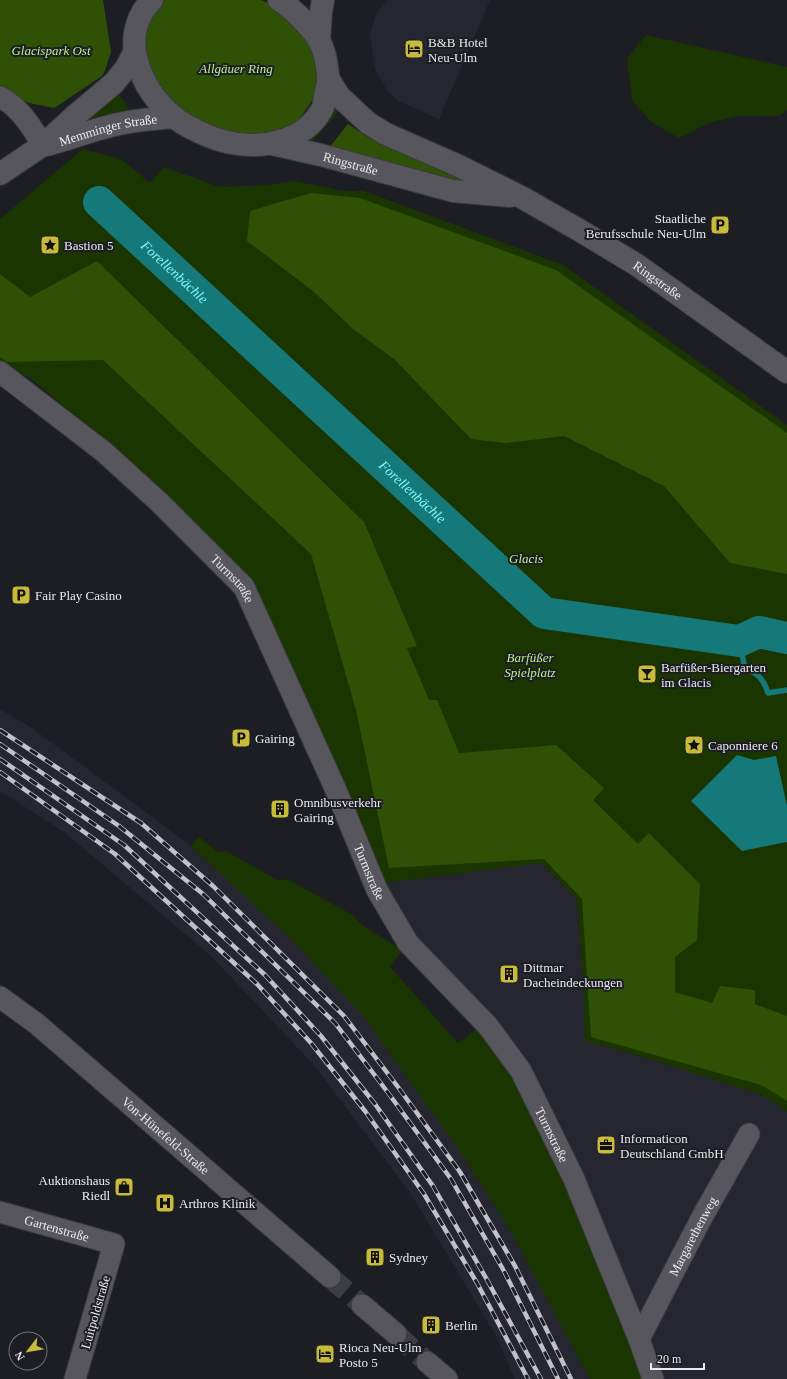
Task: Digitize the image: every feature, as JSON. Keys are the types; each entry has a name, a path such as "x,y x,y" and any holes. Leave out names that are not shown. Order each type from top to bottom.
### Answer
{"main road":[{"path":"132,0 138,22"},
{"path":"152,0 148,4 138,22 134,40 134,54 142,76 156,99 174,117 203,134 227,142 248,144 272,144 291,137 309,126 322,110 328,78 326,61 319,40 297,14 279,0"},
{"path":"319,40 323,0"},
{"name":"Memminger Straße","path":"0,174 43,145 114,83 126,68 134,54"},
{"name":"Ringstraße","path":"328,78 339,96 368,123 386,134 459,166 523,198 637,265 787,372"},
{"name":"Memminger Straße","path":"43,145 104,128 140,120 174,117"},
{"name":"Ringstraße","path":"272,144 321,155 453,191 523,198"}],"street":[{"path":"0,97 7,100 29,124 43,145"},
{"name":"Turmstraße","path":"0,372 104,452 159,502 244,587 335,788 377,890 408,943 488,1026 521,1071 574,1179 639,1339 653,1379"},
{"name":"Von-Hünefeld-Straße","path":"0,997 37,1024 330,1276"},
{"name":"Margarethenweg","path":"639,1339 701,1219 749,1134"},
{"name":"Gartenstraße","path":"0,1212 114,1244"},
{"name":"Luitpoldstraße","path":"75,1379 114,1244"},
{"path":"362,1305 396,1334"},
{"path":"428,1362 447,1379"}],"shaded area":[{"path":"386,0 490,0 439,119 400,102 388,92 375,69 370,33 377,13"},
{"path":"0,709 32,728 191,846 293,941 363,1016 457,1147 510,1230 590,1379 515,1379 496,1336 411,1194 315,1066 210,955 64,832 0,791"},
{"path":"541,863 577,900 586,1041 630,1053 760,1094 787,1111 787,1379 661,1379 572,1157 412,936 382,883"}],"green space":[{"name":"Glacispark Ost","path":"0,0 103,0 111,52 102,76 54,108 29,103 0,88"},
{"name":"Allgäuer Ring","path":"161,0 261,0 273,5 303,30 319,63 316,95 298,121 273,134 249,137 193,126 150,84 140,38"},
{"path":"646,35 787,67 787,110 780,116 740,116 711,122 679,138 650,121 632,100 627,59"},
{"path":"116,90 130,110 101,116 81,124"},
{"path":"334,101 341,109 307,148 297,148"},
{"path":"348,124 369,138 408,152 499,190 396,170 329,148"},
{"name":"Glacis","path":"83,149 121,159 150,183 164,167 220,187 266,185 295,181 343,191 364,191 563,265 787,425 787,1111 760,1094 630,1053 585,1041 583,977 577,900 542,863 382,883 318,726 252,588 131,461 30,378 0,363 0,219"},
{"path":"311,193 360,198 556,270 787,433 787,574 730,563 664,486 564,436 505,443 471,439 394,359 353,329 313,291 247,241 250,211"},
{"path":"97,261 364,522 417,646 407,648 429,700 437,700 459,753 556,745 604,788 593,800 638,844 649,833 700,884 697,940 675,957 675,992 712,1003 720,986 755,990 755,1004 787,1016 787,1101 761,1085 591,1037 582,899 544,859 389,868 356,710 311,554 103,360 7,362 0,357 0,274 30,297"},
{"path":"199,837 218,852 226,851 279,881 287,879 351,914 363,926 402,950 390,967 458,1043 479,1028 519,1082 565,1173 645,1379 590,1379 510,1230 457,1147 363,1016 293,941 191,846"}],"water":[{"path":"737,755 754,760 776,756 787,806 787,842 742,851 691,801"}],"waterway":[{"name":"Forellenbächle","path":"99,202 544,613 739,641 759,632 787,638"},
{"path":"739,641 745,668 760,677 768,693 787,690"}],"tunnel":[{"path":"330,1277 362,1305"},
{"path":"396,1334 427,1362"}],"railway":[{"path":"0,730 141,823 213,886 344,1016 460,1172 515,1266 571,1379"},
{"path":"0,744 119,826 203,894 335,1023 451,1179 504,1271 558,1379"},
{"path":"0,759 124,845 265,975 321,1036 375,1104 433,1186 486,1278 541,1379"},
{"path":"0,772 115,854 257,984 311,1043 365,1111 424,1194 477,1283 528,1379"}],"place":[{"name":"B&B Hotel Neu-Ulm","path":"414,49"},
{"name":"Staatliche Berufsschule Neu-Ulm","path":"720,225"},
{"name":"Bastion 5","path":"50,245"},
{"name":"Fair Play Casino","path":"21,595"},
{"name":"Barfüßer-Biergarten im Glacis","path":"647,674"},
{"name":"Gairing","path":"241,738"},
{"name":"Caponniere 6","path":"694,745"},
{"name":"Omnibusverkehr Gairing","path":"280,809"},
{"name":"Dittmar Dacheindeckungen","path":"509,974"},
{"name":"Informaticon Deutschland GmbH","path":"606,1145"},
{"name":"Auktionshaus Riedl","path":"124,1187"},
{"name":"Arthros Klinik","path":"165,1203"},
{"name":"Sydney","path":"375,1257"},
{"name":"Berlin","path":"431,1325"},
{"name":"Rioca Neu-Ulm Posto 5","path":"325,1354"}],"park label":[{"name":"Barfüßer Spielplatz","path":"530,664"}]}
